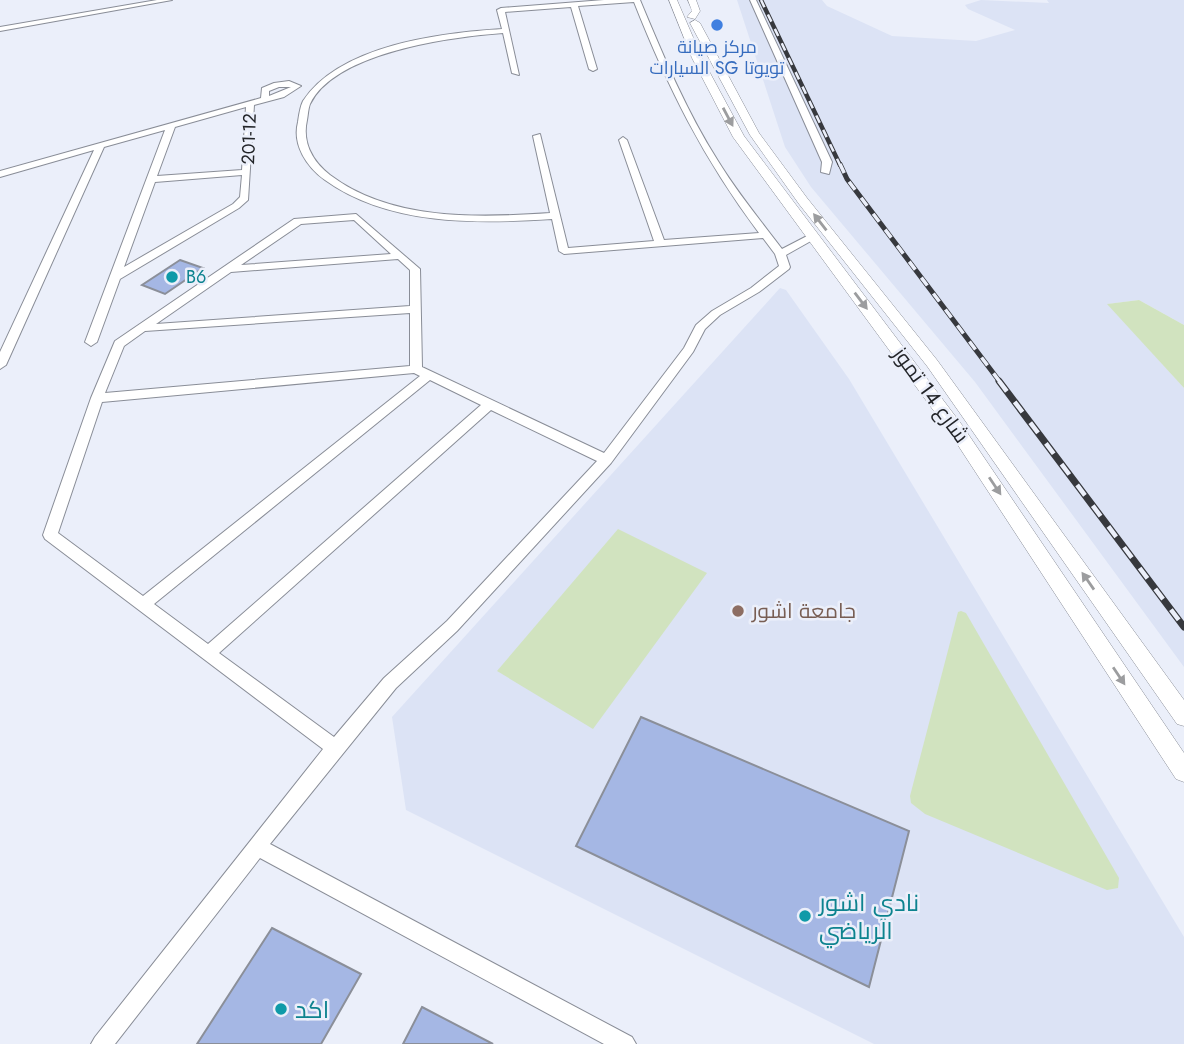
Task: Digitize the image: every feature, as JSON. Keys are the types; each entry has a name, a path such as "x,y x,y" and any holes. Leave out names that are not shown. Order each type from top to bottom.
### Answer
{"main road":[{"name":"شارع 14 تموز","path":"664,0 671,11 684,8"},
{"name":"شارع 14 تموز","path":"684,8 697,58 728,117 813,237 956,429 1184,772"},
{"name":"شارع 14 تموز","path":"684,8 754,133 803,201 932,363 1184,717"}],"street":[{"path":"0,29 169,0"},
{"path":"516,73 501,10 632,0"},
{"path":"106,1043 335,748 390,683 452,626 606,460 689,349 701,327 716,313 755,290 785,267 780,254 724,178 689,117 656,51 637,0"},
{"path":"753,0 827,162 826,172"},
{"path":"574,5 593,69"},
{"path":"505,31 479,32 408,43 348,67 325,83 308,101 300,120 300,141 310,161 331,180 361,196 400,209 446,217 496,220 556,216"},
{"path":"250,103 265,99"},
{"name":"201-12","path":"0,174 250,103 246,194 242,202 115,277"},
{"path":"91,342 171,126"},
{"path":"537,136 564,251 766,235"},
{"path":"623,140 660,243"},
{"path":"0,365 100,146"},
{"path":"151,179 247,172"},
{"path":"335,748 50,535 97,398 119,344 298,221 356,217 415,269 415,309 422,372"},
{"path":"780,254 813,237"},
{"path":"227,269 400,256"},
{"path":"142,328 415,309"},
{"path":"97,398 422,372 606,460"},
{"path":"143,604 422,372"},
{"path":"208,653 489,405"},
{"path":"257,847 625,1044"}],"shaded area":[{"path":"737,0 822,0 827,6 892,36 976,41 1015,30 968,9 965,5 981,0 1049,3 1047,0 1184,0 1184,325 1139,300 1108,304 1184,388 1184,667 975,382 811,187 785,147"},
{"name":"جامعة اشور","path":"780,288 786,290 849,379 1184,937 1184,1044 874,1044 406,810 392,717"}],"green space":[{"path":"1139,300 1184,325 1184,388 1107,304"},
{"path":"618,529 707,573 593,729 497,671"},
{"path":"958,612 966,613 1119,878 1118,888 1107,890 925,814 911,803 910,796"}],"building":[{"name":"B6","path":"180,260 203,268 165,294 142,285"},
{"name":"نادي اشور الرياضي","path":"641,717 909,831 869,987 576,846"},
{"name":"اكد","path":"272,928 361,974 321,1044 197,1044"},
{"path":"422,1007 493,1044 403,1044"}],"railway":[{"path":"761,0 840,165"},
{"path":"840,164 847,179 1000,382"},
{"path":"999,381 1184,627"}],"place":[{"name":"مركز صيانة السيارات SG تويوتا","path":"717,25"},
{"name":"B6","path":"172,277"},
{"name":"جامعة اشور","path":"738,611"},
{"name":"نادي اشور الرياضي","path":"805,916"},
{"name":"اكد","path":"281,1009"}]}
